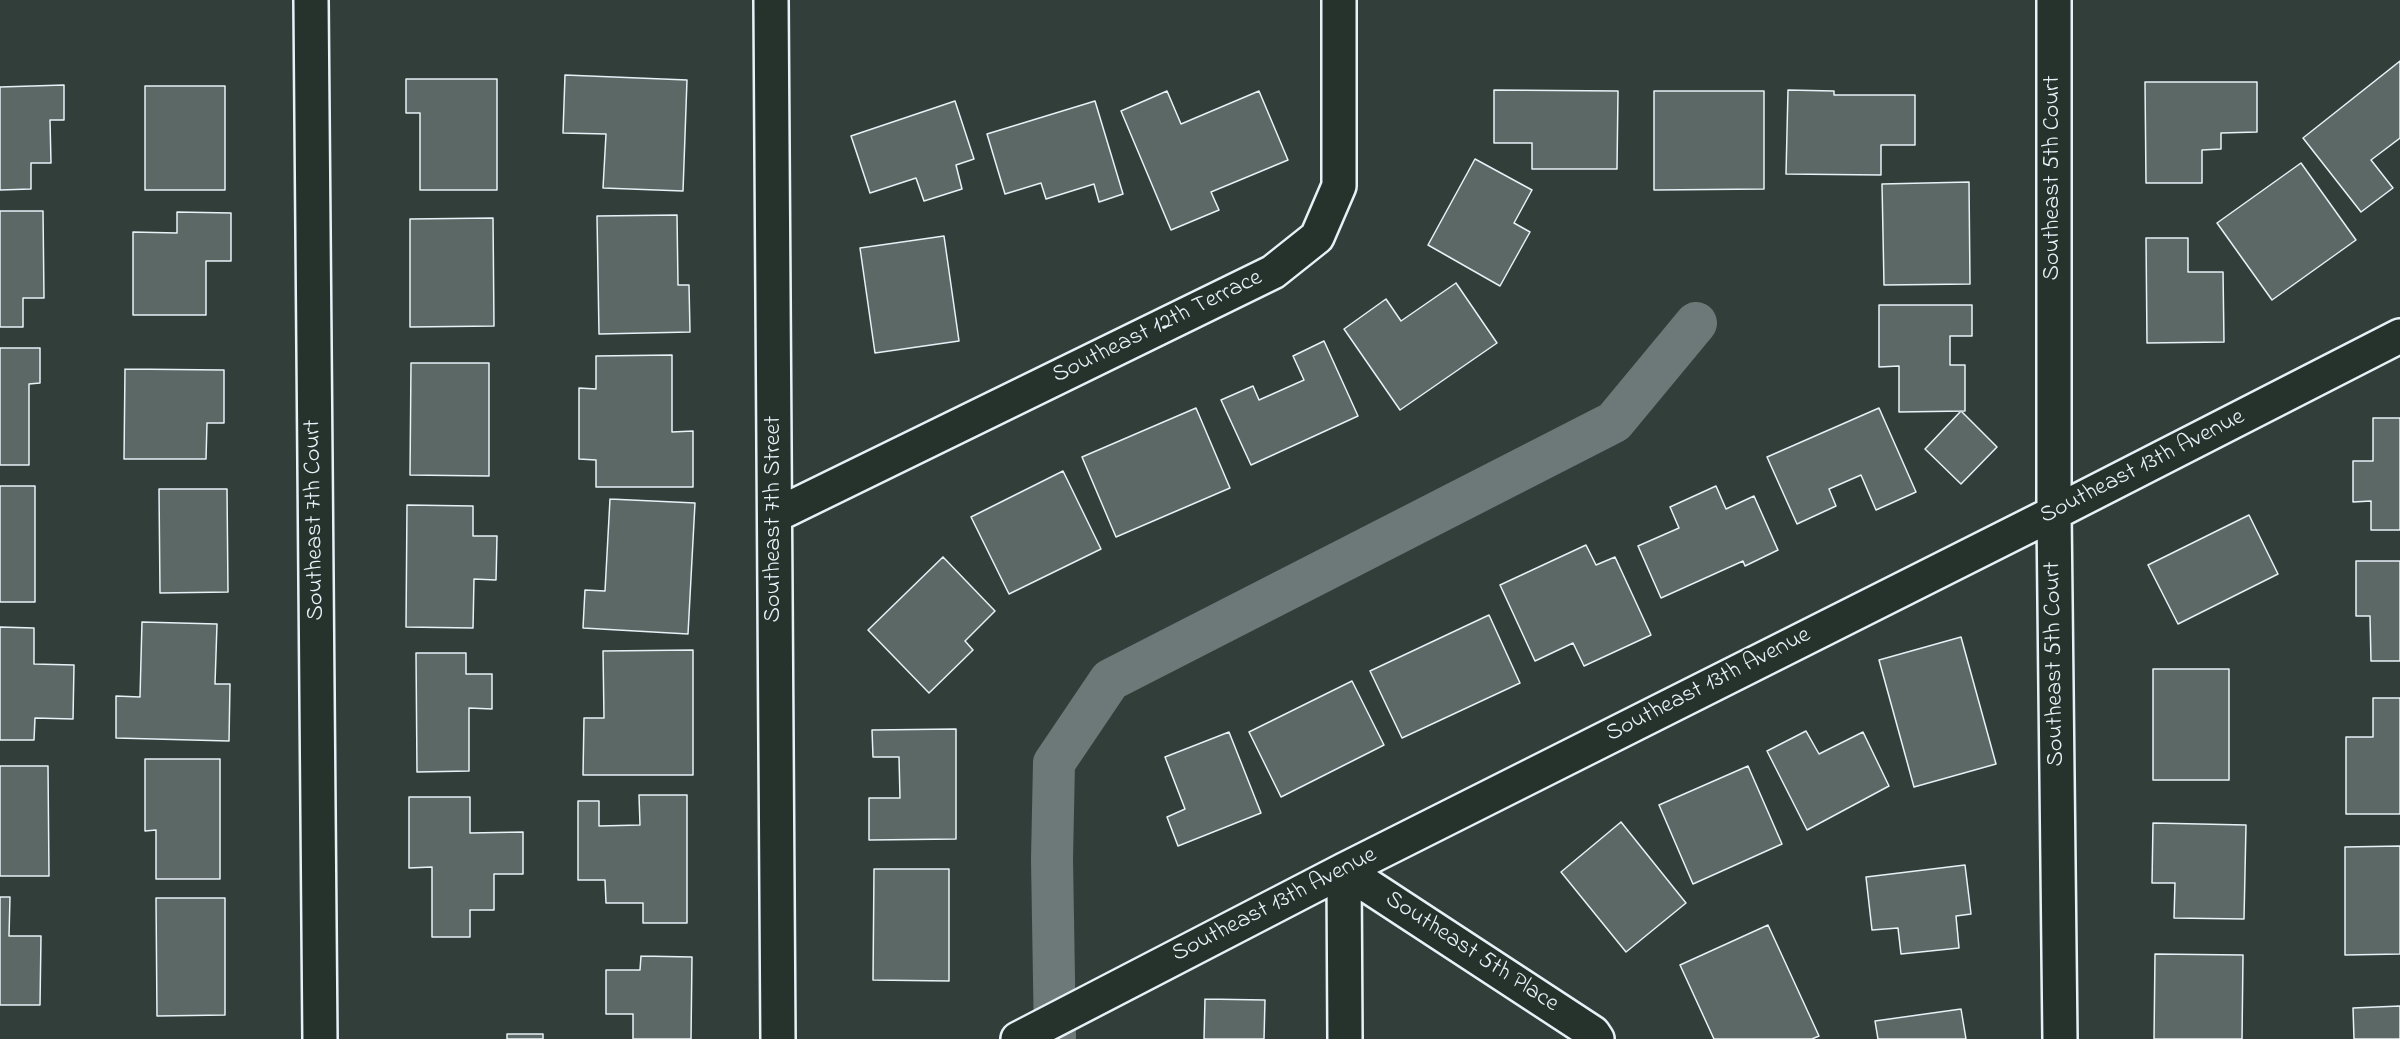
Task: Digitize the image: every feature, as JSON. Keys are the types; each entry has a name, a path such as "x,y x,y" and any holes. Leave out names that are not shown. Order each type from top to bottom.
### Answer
{"street":[{"name":"Southeast 7th Court","path":"311,0 320,1039"},
{"name":"Southeast 7th Street","path":"771,0 778,1039"},
{"name":"Southeast 12th Terrace","path":"776,515 1274,272 1317,237 1339,186 1339,0"},
{"name":"Southeast 5th Court","path":"2054,0 2054,513 2060,1039"},
{"name":"Southeast 13th Avenue","path":"1018,1039 1344,870 2054,513 2400,336"},
{"path":"1344,870 1345,1039"},
{"name":"Southeast 5th Place","path":"1344,870 1593,1033 1597,1039"}],"building":[{"path":"2400,61 2400,138 2371,160 2393,188 2361,212 2303,138"},
{"path":"565,75 687,80 683,191 603,188 606,134 563,133"},
{"path":"406,79 497,79 497,190 420,190 420,113 406,113"},
{"path":"2145,82 2257,82 2257,132 2221,133 2221,149 2202,150 2202,183 2146,183"},
{"path":"64,85 64,120 50,120 51,163 31,163 31,189 0,190 0,87"},
{"path":"145,86 225,86 225,190 145,190"},
{"path":"1494,90 1618,91 1617,169 1532,169 1532,143 1494,143"},
{"path":"1788,90 1834,91 1834,95 1915,95 1915,145 1881,145 1881,175 1786,174"},
{"path":"1167,91 1181,124 1259,91 1288,160 1211,192 1219,210 1171,230 1121,111"},
{"path":"1654,91 1764,91 1764,189 1654,190"},
{"path":"955,101 974,159 956,165 962,189 924,201 916,178 870,193 851,136"},
{"path":"1095,101 1123,194 1099,202 1094,184 1046,199 1041,183 1005,194 987,134"},
{"path":"1475,159 1532,190 1514,223 1530,232 1500,286 1428,245"},
{"path":"2301,163 2356,240 2272,300 2217,223"},
{"path":"1969,182 1970,284 1884,285 1882,184"},
{"path":"0,211 43,211 44,298 23,298 23,327 0,327"},
{"path":"177,212 231,213 231,261 206,261 206,315 133,315 133,232 177,233"},
{"path":"677,215 678,285 689,285 690,332 599,334 597,216"},
{"path":"493,218 494,326 410,327 410,219"},
{"path":"944,236 959,341 875,353 860,248"},
{"path":"2146,238 2188,238 2188,272 2223,272 2224,342 2147,343"},
{"path":"1456,283 1497,343 1400,410 1344,329 1386,299 1401,321"},
{"path":"1879,305 1972,305 1972,336 1950,336 1950,365 1965,365 1965,411 1899,412 1899,366 1879,367"},
{"path":"1324,341 1358,416 1251,465 1221,400 1253,386 1259,400 1304,380 1293,356"},
{"path":"0,348 40,348 40,383 29,384 29,465 0,465"},
{"path":"672,355 672,432 693,431 693,487 596,487 596,460 579,459 579,388 596,389 596,356"},
{"path":"411,363 489,363 489,476 410,475"},
{"path":"125,369 224,370 224,423 207,423 206,459 124,459"},
{"path":"1196,408 1230,488 1116,537 1082,457"},
{"path":"1879,408 1916,492 1876,510 1861,475 1829,489 1836,506 1797,524 1767,457"},
{"path":"1961,411 1997,447 1961,484 1925,449"},
{"path":"2373,418 2400,418 2400,530 2371,530 2371,501 2353,502 2353,461 2373,461"},
{"path":"1063,471 1101,549 1009,594 971,517"},
{"path":"0,486 35,486 35,602 0,602"},
{"path":"1716,486 1726,509 1754,496 1778,550 1745,566 1743,561 1661,598 1638,546 1679,528 1670,507"},
{"path":"159,489 227,489 228,592 160,593"},
{"path":"610,499 695,503 688,634 583,628 585,590 605,591"},
{"path":"407,505 473,506 473,536 497,536 496,580 474,579 473,628 406,627"},
{"path":"2249,515 2278,574 2178,624 2148,565"},
{"path":"1586,545 1596,565 1615,557 1651,635 1584,666 1573,643 1535,661 1500,585"},
{"path":"943,557 995,611 965,641 973,650 929,693 868,630"},
{"path":"2356,561 2400,561 2400,661 2371,661 2370,616 2356,616"},
{"path":"1489,615 1520,683 1402,738 1370,671"},
{"path":"142,622 217,624 215,684 230,684 229,741 116,738 116,696 140,697"},
{"path":"0,627 34,628 34,664 74,665 73,719 35,718 34,740 0,740"},
{"path":"1961,637 1996,764 1914,787 1879,660"},
{"path":"693,650 693,775 583,775 584,718 604,718 603,651"},
{"path":"416,653 466,653 466,674 492,674 492,709 469,708 469,771 417,772"},
{"path":"2153,669 2229,669 2229,780 2153,780"},
{"path":"1352,681 1384,745 1281,797 1249,732"},
{"path":"2373,698 2400,698 2400,814 2346,814 2346,737 2373,737"},
{"path":"956,729 956,839 869,840 869,798 900,798 899,757 873,757 872,730"},
{"path":"1806,731 1819,754 1863,732 1889,786 1807,830 1767,751"},
{"path":"1229,732 1261,813 1178,846 1167,817 1185,809 1165,757"},
{"path":"145,759 220,759 220,879 156,879 156,830 145,831"},
{"path":"0,766 48,766 49,876 0,876"},
{"path":"1748,766 1782,844 1693,884 1659,805"},
{"path":"639,795 687,795 687,923 643,923 643,903 606,903 605,880 578,880 578,801 599,801 599,826 640,825"},
{"path":"409,797 470,797 470,833 523,832 523,874 494,874 494,910 470,910 470,937 432,937 432,867 409,868"},
{"path":"1621,822 1686,903 1626,952 1561,872"},
{"path":"2153,823 2246,825 2244,919 2174,918 2175,883 2152,883"},
{"path":"2400,846 2400,954 2345,955 2345,847"},
{"path":"1965,865 1971,914 1956,916 1959,948 1901,954 1898,928 1872,930 1866,877"},
{"path":"874,869 949,869 949,981 873,980"},
{"path":"0,897 10,897 9,936 41,936 40,1005 0,1005"},
{"path":"156,898 225,898 225,1015 157,1016"},
{"path":"1768,925 1819,1036 1812,1039 1714,1039 1680,965"},
{"path":"2155,954 2243,955 2242,1039 2154,1039"},
{"path":"641,956 692,957 691,1039 633,1039 633,1014 606,1014 606,970 640,970"},
{"path":"1205,999 1265,1000 1264,1039 1204,1039"},
{"path":"2400,1006 2400,1039 2354,1039 2353,1008"},
{"path":"1961,1009 1966,1039 1878,1039 1875,1021"},
{"path":"507,1034 543,1034 543,1039 507,1039"}],"waterway":[{"path":"1055,1039 1052,859 1054,763 1110,680 1614,422 1696,323"}]}
